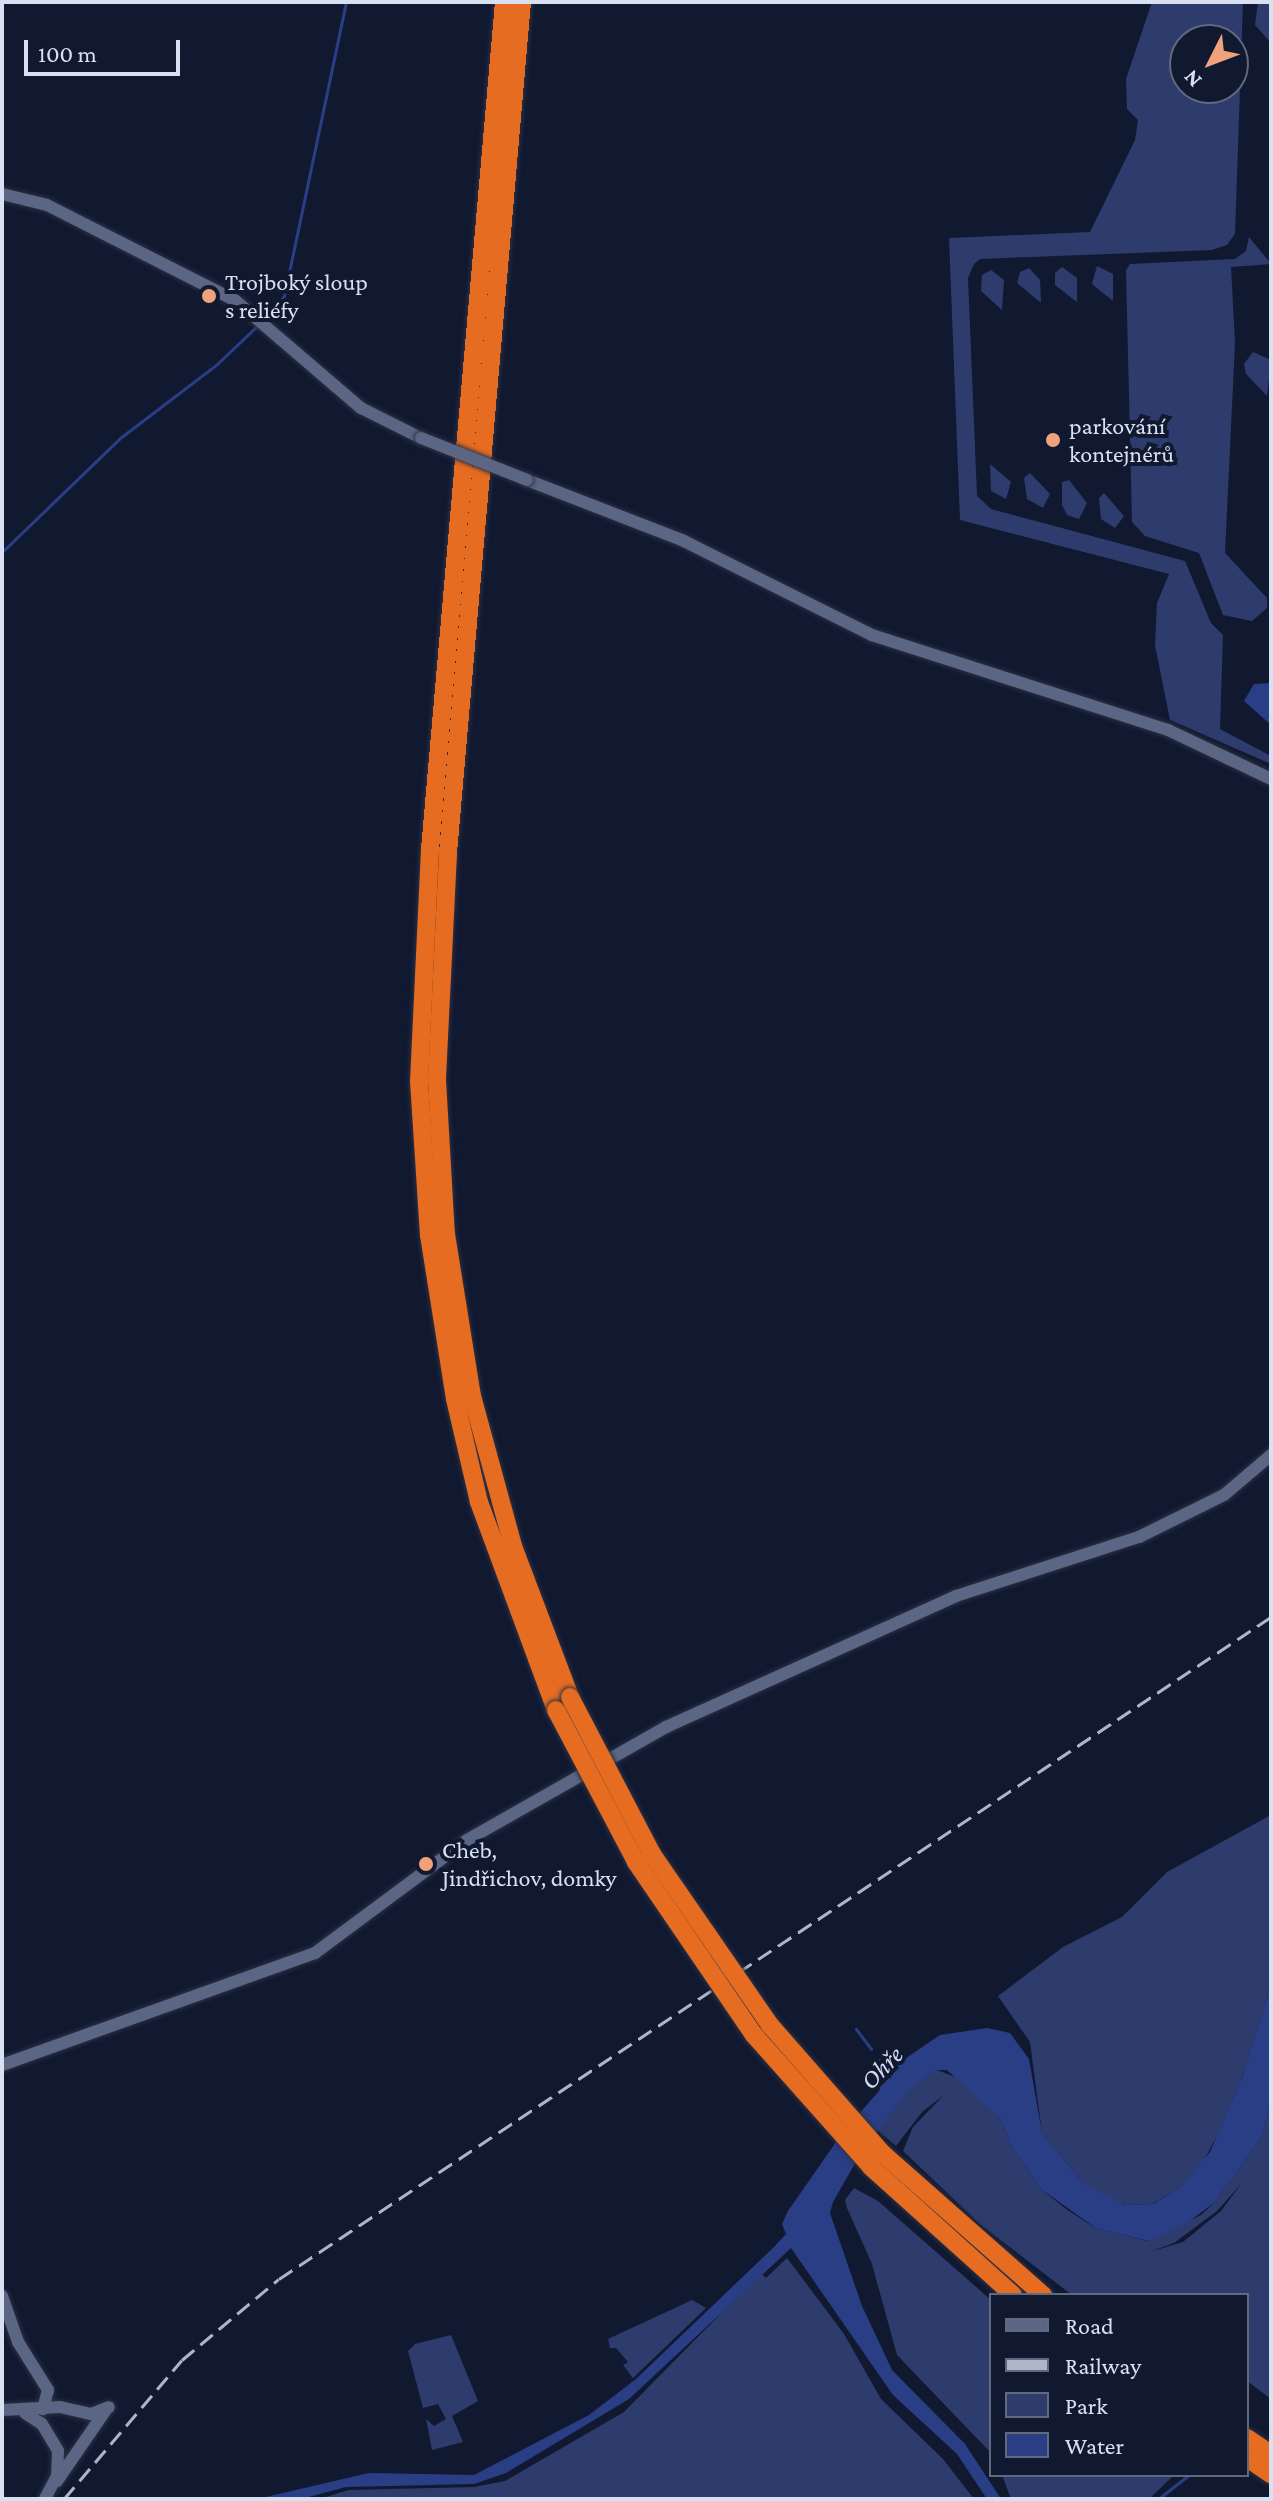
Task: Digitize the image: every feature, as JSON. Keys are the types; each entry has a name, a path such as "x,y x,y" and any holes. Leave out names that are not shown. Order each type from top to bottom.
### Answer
{"highway":[{"path":"504,2 430,849 419,1081 429,1235 455,1399 488,1529 636,1862 746,2025 871,2167 1011,2293"},
{"path":"522,2 448,853 437,1080 446,1234 472,1396 508,1533 563,1703 652,1854 770,2025 882,2153 1041,2293"},
{"path":"1249,2439 1271,2454"},
{"path":"1249,2459 1271,2474"}],"street":[{"path":"2,194 47,205 236,301 339,392 421,438 684,541 872,635 1168,730 1271,779"},
{"path":"2,2065 315,1953 467,1840 666,1727 956,1596 1139,1537 1224,1495 1271,1455"},
{"path":"2,2296 18,2342 48,2390 88,2422 88,2439"},
{"path":"43,2409 48,2390"},
{"path":"2,2410 108,2408 45,2499"},
{"path":"22,2412 42,2424 55,2442 60,2460 52,2487"}],"green space":[{"path":"1152,2 1243,2 1242,24 1169,24 1169,104 1239,104 1235,234 1227,245 1212,250 980,259 974,264 968,278 977,496 991,509 1185,561 1211,623 1223,635 1220,729 1271,756 1271,764 1170,720 1155,645 1157,603 1169,574 960,520 949,238 1090,232 1135,140 1138,120 1127,109 1126,79"},
{"path":"1258,2 1271,3 1271,43 1255,25"},
{"path":"1249,237 1271,264 1231,267 1235,343 1225,553 1267,598 1267,608 1252,621 1223,615 1199,553 1145,536 1132,522 1126,270 1130,264 1235,259 1246,251"},
{"path":"1097,266 1113,274 1113,301 1092,284"},
{"path":"1062,267 1077,278 1077,302 1055,285 1055,273"},
{"path":"1029,268 1040,280 1041,303 1017,283 1020,272"},
{"path":"991,270 1004,280 1002,310 981,291 982,275"},
{"path":"1253,352 1271,360 1267,396 1246,374 1244,364"},
{"path":"990,464 1011,482 1006,499 991,491"},
{"path":"1030,473 1050,494 1043,508 1027,499 1024,478"},
{"path":"1069,480 1087,503 1079,519 1067,515 1062,505 1062,482"},
{"path":"1104,493 1124,516 1115,528 1101,519 1099,498"},
{"path":"1271,1815 1271,1983 1242,2078 1218,2134 1200,2168 1181,2187 1152,2204 1126,2205 1103,2197 1084,2184 1042,2133 1030,2042 998,1996 1063,1947 1122,1917 1167,1872"},
{"path":"937,2070 963,2080 1000,2118 1012,2147 1041,2189 1097,2229 1148,2241 1201,2215 1215,2202 1262,2137 1271,2101 1271,2399 1249,2382 1249,2293 1069,2293 981,2225 903,2151 913,2127 943,2096 922,2112 896,2146 877,2130 910,2087","holes":["1241,2184 1221,2211 1183,2242 1149,2252 1174,2243 1217,2211"]},
{"path":"854,2188 878,2201 989,2298 989,2451 897,2355 872,2264 845,2200"},
{"path":"787,2258 844,2334 881,2399 943,2459 974,2499 319,2499 349,2490 474,2487 505,2481 624,2412 761,2273 766,2278"},
{"path":"692,2300 706,2308 633,2378 623,2365 628,2362 616,2348 610,2348 608,2339"},
{"path":"451,2335 478,2401 452,2416 463,2442 432,2450 426,2419 434,2426 446,2419 438,2404 423,2408 408,2351 415,2344"},
{"path":"1003,2477 1172,2477 1149,2499 1011,2499"}],"water":[{"path":"1271,683 1271,725 1244,701 1254,684"},
{"path":"1271,1983 1271,2101 1262,2137 1215,2202 1187,2223 1149,2241 1097,2229 1041,2189 1012,2147 1000,2118 947,2070 937,2070 910,2088 862,2151 833,2202 830,2213 862,2306 892,2370 965,2444 1001,2499 987,2499 957,2454 893,2395 791,2248 629,2399 506,2473 474,2484 346,2487 301,2499 257,2499 369,2473 474,2475 589,2415 636,2379 774,2247 786,2234 782,2224 788,2211 843,2132 879,2091 884,2073 940,2035 987,2028 1010,2033 1029,2059 1042,2133 1084,2184 1125,2205 1153,2204 1181,2187 1210,2152 1242,2078"}],"waterway":[{"path":"264,320 284,296 346,2"},
{"path":"2,552 120,438 217,364 258,325"},
{"name":"Ohře","path":"856,2029 871,2049"},
{"name":"Ohře","path":"879,2060 889,2073"},
{"path":"1158,2499 1186,2477"}],"railway":[{"path":"64,2499 182,2360 279,2279 1271,1617"}],"place":[{"name":"Trojboký sloup s reliéfy","path":"209,296"},
{"name":"parkování kontejnérů","path":"1053,440"},
{"name":"Cheb, Jindřichov, domky","path":"426,1864"}]}
